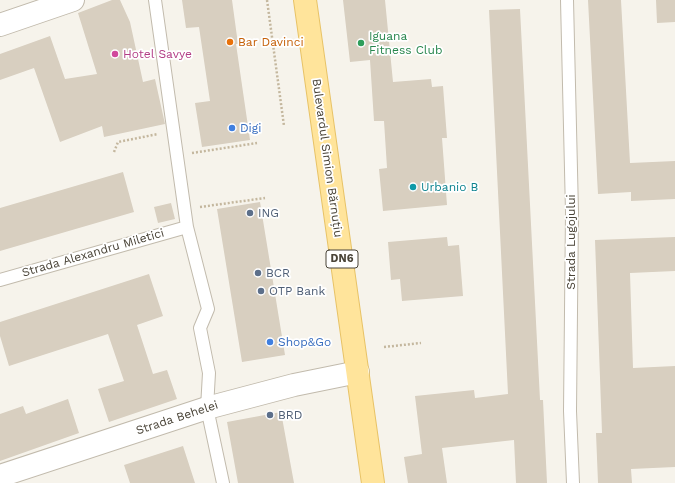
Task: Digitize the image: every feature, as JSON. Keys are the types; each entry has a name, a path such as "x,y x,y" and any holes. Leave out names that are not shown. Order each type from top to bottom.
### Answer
{"main road":[{"name":"Bulevardul Simion Bărnuțiu","path":"305,0 373,483"}],"street":[{"path":"0,25 32,7 73,0"},
{"name":"Strada Behelei","path":"0,476 207,408 294,385 358,372"}],"lane":[{"path":"155,0 187,227 208,309 200,328 208,373 207,408 223,483"},
{"name":"Strada Lugojului","path":"567,0 572,212 570,411 573,483"},
{"name":"Strada Alexandru Miletici","path":"0,280 187,227"}],"path":[{"path":"268,0 284,126"},
{"path":"114,152 118,142 174,131"},
{"path":"177,155 257,143"},
{"path":"185,210 264,198"},
{"path":"384,347 421,343"}],"building":[{"path":"112,0 120,0 130,22 143,82 155,79 165,124 104,137 102,126 60,142 34,68 0,80 0,54 50,36 65,79 97,74 78,13"},
{"path":"182,0 232,0 238,44 236,44 250,140 202,147 195,103 210,101 199,27 186,28"},
{"path":"343,0 385,0 393,82 431,79 432,87 443,86 447,138 442,138 447,205 383,211 379,169 387,168 384,121 374,121 370,60 350,62"},
{"path":"588,0 621,0 630,163 675,161 675,199 631,201 631,192 598,194"},
{"path":"656,0 675,0 675,22 657,23"},
{"path":"520,9 540,400 543,400 547,483 516,483 514,440 442,448 447,483 408,483 404,457 422,454 415,396 474,390 475,398 508,394 489,10"},
{"path":"123,172 134,212 0,251 0,208"},
{"path":"260,202 285,355 242,362 217,209"},
{"path":"171,203 175,219 158,223 154,207"},
{"path":"447,237 448,246 459,245 463,296 402,301 400,279 391,280 388,242"},
{"path":"675,237 675,271 630,273 633,368 675,366 675,467 631,469 632,483 598,483 596,433 602,433 595,240"},
{"path":"149,274 163,316 137,325 153,374 167,370 177,399 109,422 98,389 124,381 108,334 9,366 0,336 0,322"},
{"path":"68,399 79,433 0,461 0,414 23,406 26,414"},
{"path":"281,412 294,483 238,483 227,422"},
{"path":"183,446 195,483 130,483 124,465"}],"place":[{"name":"Bar Davinci","path":"230,42"},
{"name":"Iguana Fitness Club","path":"361,43"},
{"name":"Hotel Savye","path":"115,54"},
{"name":"Digi","path":"232,128"},
{"name":"Urbanio B","path":"413,187"},
{"name":"ING","path":"250,213"},
{"name":"BCR","path":"258,273"},
{"name":"OTP Bank","path":"261,291"},
{"name":"Shop&Go","path":"270,342"},
{"name":"BRD","path":"270,415"}]}
